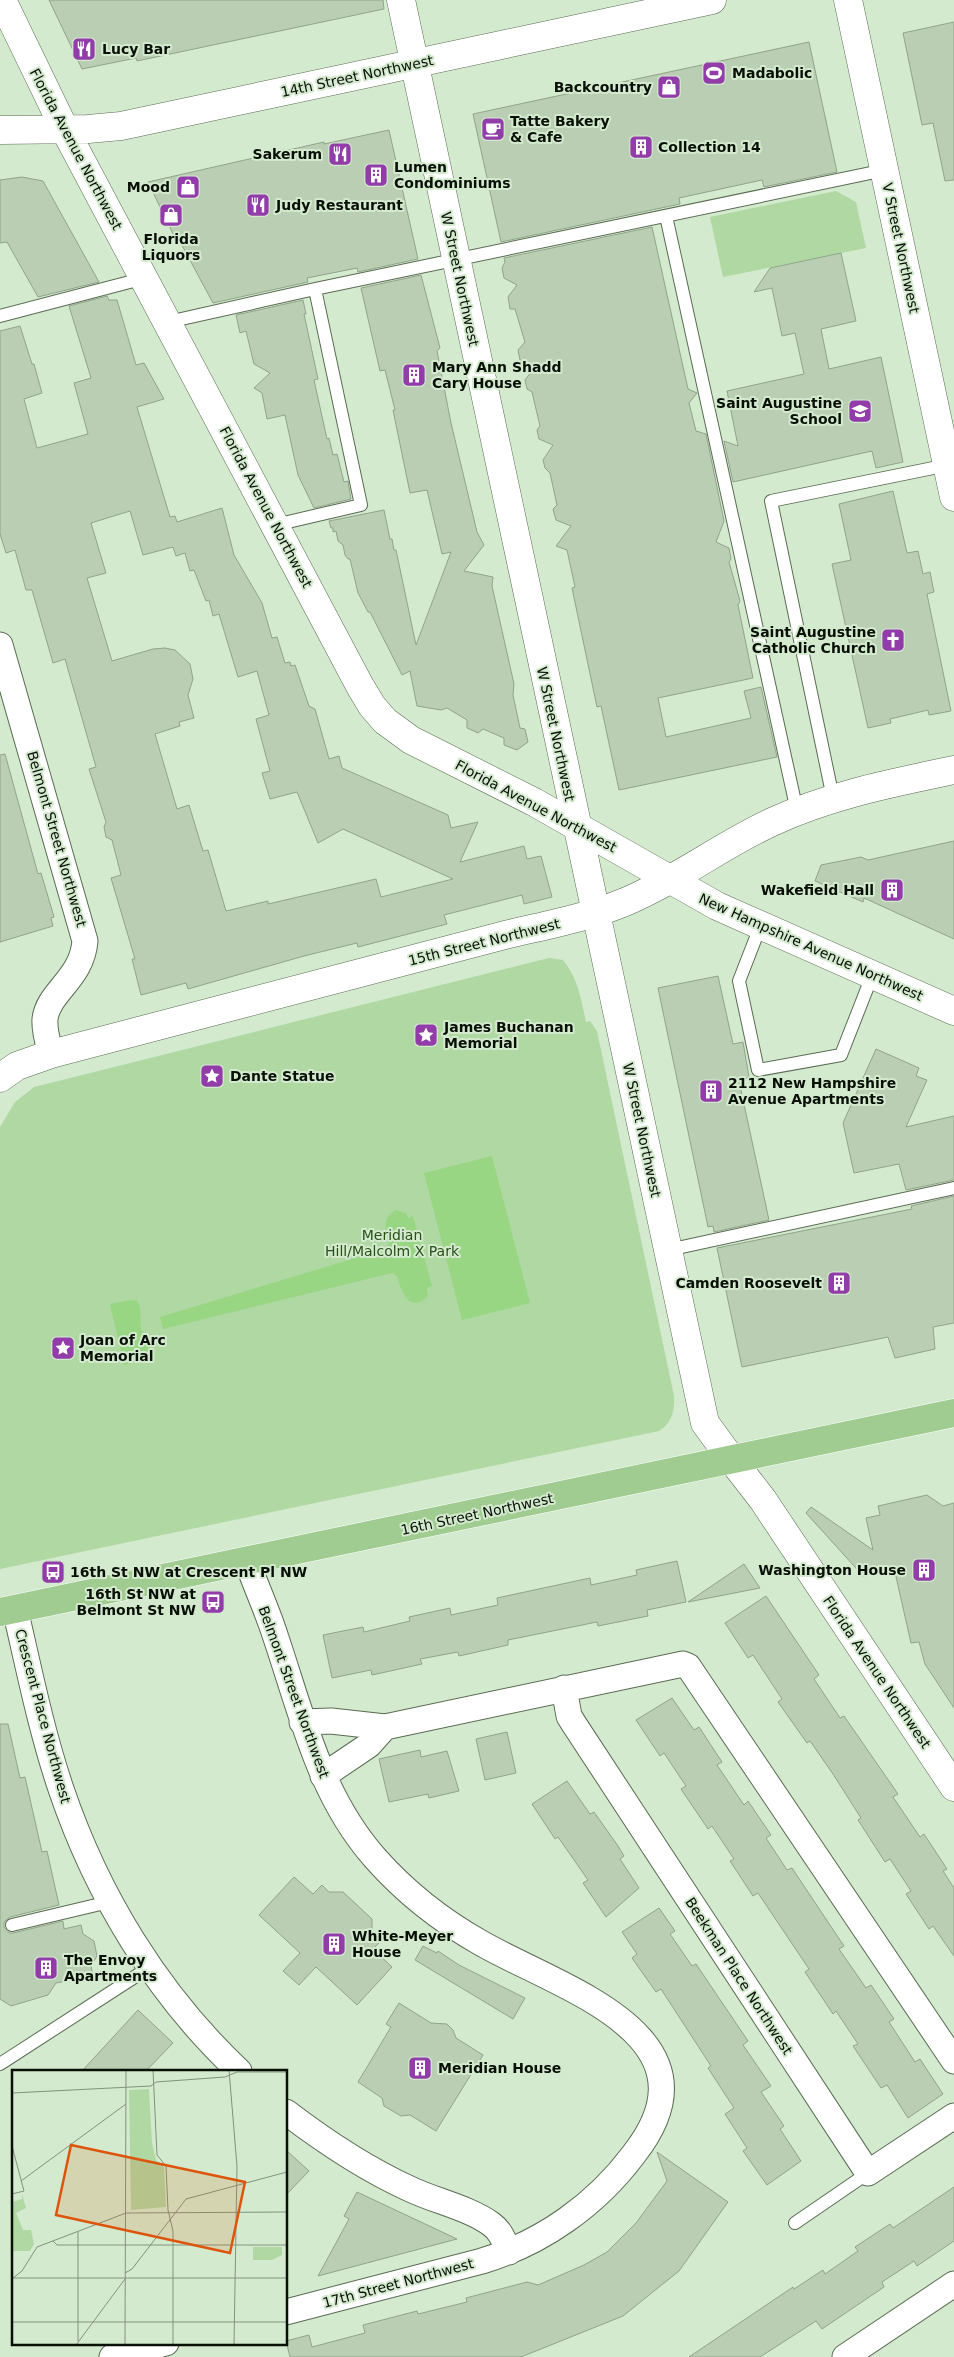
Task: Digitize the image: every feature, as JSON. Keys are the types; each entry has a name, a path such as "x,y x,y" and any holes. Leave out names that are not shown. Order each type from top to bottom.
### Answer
{"main road":[{"name":"16th Street Northwest","path":"8,1611 954,1413"}],"street":[{"name":"Florida Avenue Northwest","path":"2,0 65,130 366,697 385,721 411,740 534,802 669,879"},
{"name":"W Street Northwest","path":"401,0 576,827 596,912 705,1422 732,1460"},
{"name":"14th Street Northwest","path":"0,130 65,130 121,126 712,0"},
{"name":"V Street Northwest","path":"848,0 954,497"},
{"name":"Belmont Street Northwest","path":"0,644 85,941 82,961 48,1008 45,1020 51,1054"},
{"name":"15th Street Northwest","path":"0,1078 17,1066 51,1054 505,935 573,920 627,901 741,838 797,811 833,798 954,770"},
{"name":"New Hampshire Avenue Northwest","path":"669,879 760,927 954,1011"},
{"name":"Florida Avenue Northwest","path":"732,1460 763,1500 954,1787"},
{"name":"Belmont Street Northwest","path":"248,1561 275,1636 302,1722 323,1776 348,1823 394,1878 461,1931 611,2013 650,2048 659,2068 662,2092 656,2120 628,2163 602,2190 564,2221 539,2238 509,2252"},
{"name":"Crescent Place Northwest","path":"8,1611 58,1780 78,1836 109,1902 150,1967 194,2023 238,2070"},
{"path":"302,1722 331,1721 385,1727 683,1664 688,1666 954,2060"},
{"name":"Beekman Place Northwest","path":"564,1688 569,1716 574,1724 868,2173"},
{"path":"323,1776 369,1745 385,1727"},
{"path":"288,2113 326,2140 409,2189 482,2218 499,2231 509,2252"},
{"path":"868,2173 954,2116"},
{"name":"17th Street Northwest","path":"288,2311 509,2252"},
{"path":"860,2353 954,2284"},
{"path":"112,2357 162,2344"}],"lane":[{"path":"168,322 315,289 884,170"},
{"path":"666,216 797,811"},
{"path":"0,316 145,278"},
{"path":"276,525 361,505 315,289"},
{"path":"833,798 771,501 948,465"},
{"path":"760,927 739,981 758,1070 841,1055 872,976"},
{"path":"668,1250 954,1188"},
{"path":"12,1926 109,1902"},
{"path":"0,2064 150,1967"},
{"path":"795,2223 868,2173"}],"green space":[{"path":"836,191 856,202 866,248 723,277 710,217"},
{"name":"Meridian Hill/Malcolm X Park","path":"549,958 563,960 568,967 578,989 586,1022 590,1021 597,1031 674,1396 673,1411 667,1424 659,1431 0,1569 0,1127 15,1102 34,1087"}],"shaded area":[{"path":"492,1156 530,1303 462,1320 424,1173"},
{"path":"396,1210 406,1213 408,1218 413,1216 432,1286 427,1288 428,1296 421,1301 411,1302 401,1288 397,1276 392,1273 163,1329 160,1317 385,1249 389,1243 385,1225 386,1221 391,1213"},
{"path":"131,1300 137,1301 140,1307 141,1329 151,1349 147,1358 124,1365 110,1304"}],"building":[{"path":"49,0 383,0 384,9 137,61 136,58 82,69"},
{"path":"954,22 954,180 945,181 933,123 922,125 903,33"},
{"name":"Collection 14","path":"809,42 837,172 764,187 762,180 679,198 680,204 501,242 473,114"},
{"path":"389,130 418,259 358,272 357,268 307,278 308,282 213,303 178,238 175,238 148,182 324,142 324,144"},
{"path":"22,177 43,181 99,282 38,297 7,242 0,243 0,180"},
{"path":"652,227 688,389 697,393 689,403 696,431 706,434 724,521 716,542 729,548 731,559 729,562 740,601 738,605 753,678 658,698 666,737 751,718 744,691 761,687 777,757 619,790 601,706 597,707 572,588 575,587 567,550 556,546 571,526 556,520 553,509 557,505 550,473 545,468 543,460 553,445 539,439 537,430 540,426 532,392 527,389 525,380 535,367 520,360 518,350 525,342 515,309 510,309 508,297 517,285 504,278 502,268 505,262 504,258"},
{"path":"841,253 856,321 821,329 829,369 881,357 903,462 876,468 872,451 733,482 724,441 738,446 727,391 804,374 795,333 782,336 772,288 754,292 770,268"},
{"path":"421,275 440,348 437,351 451,423 477,532 484,545 464,571 493,577 492,586 514,684 513,695 520,728 525,729 528,742 517,750 504,745 504,738 483,729 478,733 467,728 467,720 447,708 441,710 417,706 410,671 402,675 370,612 368,612 358,593 350,559 345,555 343,545 338,541 336,531 333,532 329,521 384,510 390,539 392,539 394,550 396,550 416,645 451,552 442,554 427,490 410,493 393,410 395,410 385,370 380,371 361,288"},
{"path":"107,296 109,300 117,300 136,365 144,363 164,399 137,407 170,517 175,516 177,522 222,508 234,555 262,603 272,638 277,637 285,663 290,662 291,666 295,665 309,706 315,709 329,759 339,756 342,768 448,815 451,828 478,822 460,862 524,846 527,859 541,856 552,897 524,904 522,895 444,915 447,924 358,947 357,943 304,956 188,989 186,983 141,995 132,959 135,959 111,878 121,875 112,840 106,837 104,827 106,822 89,769 96,767 65,659 53,663 32,590 26,590 15,550 6,553 0,534 0,331 20,326 32,364 34,364 42,393 24,399 37,448 88,434 74,383 91,378 69,306","holes":["130,511 143,555 173,547 176,556 185,553 190,571 194,570 206,601 209,600 213,616 219,614 238,677 257,671 269,715 256,719 270,771 262,773 270,799 297,792 318,843 343,829 453,879 381,897 376,879 268,904 268,901 226,911 208,850 203,851 189,805 177,809 155,734 180,726 179,722 194,718 188,695 193,679 190,664 175,650 165,648 153,649 112,661 87,578 106,573 91,523"]},
{"path":"303,300 306,314 304,314 318,379 314,380 327,439 329,438 333,455 337,454 344,482 348,481 351,499 314,508 298,475 285,415 267,419 262,393 254,388 270,373 254,364 246,331 240,333 236,315"},
{"name":"Saint Augustine Catholic Church","path":"893,491 907,553 918,551 923,574 930,572 934,592 927,594 951,711 929,715 928,710 890,719 891,723 868,728 832,564 851,560 839,504"},
{"path":"5,754 38,874 41,873 54,917 51,918 53,926 0,942 0,755"},
{"name":"Wakefield Hall","path":"954,841 954,939 864,898 863,902 815,881 821,865 861,857 868,860"},
{"name":"2112 New Hampshire Avenue Apartments","path":"718,976 733,1044 743,1042 749,1077 739,1081 769,1220 714,1232 713,1226 708,1227 658,988"},
{"path":"876,1049 919,1068 916,1076 927,1080 906,1127 954,1116 954,1180 906,1190 899,1164 854,1173 843,1123"},
{"name":"Camden Roosevelt","path":"954,1196 954,1323 933,1327 935,1349 895,1358 888,1337 742,1367 717,1248 912,1209 911,1206"},
{"name":"Washington House","path":"927,1495 943,1506 954,1503 954,1708 925,1664 919,1642 911,1643 894,1568 872,1572 864,1577 806,1513 811,1507 873,1550 866,1518 880,1515 878,1506"},
{"path":"677,1561 686,1602 647,1610 648,1616 598,1626 597,1622 508,1640 508,1645 459,1656 458,1652 420,1659 422,1664 372,1675 371,1670 332,1678 323,1635 363,1627 364,1632 410,1621 409,1617 450,1608 451,1615 498,1605 497,1598 590,1578 591,1585 637,1575 636,1570"},
{"path":"744,1564 760,1588 688,1602"},
{"path":"766,1596 819,1675 814,1679 840,1718 844,1716 898,1794 893,1797 920,1837 924,1834 947,1869 943,1871 954,1888 954,1956 933,1926 929,1929 906,1894 911,1891 890,1859 885,1862 858,1820 861,1818 833,1774 810,1741 807,1743 778,1702 782,1699 753,1655 748,1658 725,1623"},
{"path":"672,1698 694,1730 699,1727 722,1762 717,1765 744,1805 748,1801 771,1835 766,1838 787,1870 792,1868 844,1946 839,1949 866,1988 871,1985 894,2019 889,2022 915,2062 920,2059 943,2094 908,2118 887,2085 881,2088 853,2046 858,2044 836,2011 833,2014 805,1972 809,1969 758,1893 753,1896 730,1861 734,1859 712,1826 708,1829 681,1789 686,1786 664,1753 660,1756 636,1720"},
{"path":"0,1724 8,1724 20,1778 25,1777 42,1852 47,1851 59,1905 10,1917 4,1922 4,1927 9,1933 13,1933 63,1921 64,1929 81,1925 83,1934 94,1941 97,1956 91,1966 93,1976 56,1983 48,1995 11,2006 0,1999"},
{"path":"507,1732 516,1773 485,1780 476,1739"},
{"path":"420,1750 421,1757 447,1751 459,1791 429,1798 428,1794 389,1802 379,1759"},
{"path":"567,1781 590,1814 594,1812 618,1846 624,1856 620,1859 639,1888 606,1917 583,1883 588,1880 558,1837 555,1839 532,1804"},
{"name":"White-Meyer House","path":"294,1877 313,1894 322,1885 329,1892 343,1892 372,1919 372,1931 382,1940 373,1949 392,1967 357,2005 316,1967 299,1985 283,1971 300,1953 259,1915"},
{"path":"659,1908 675,1931 670,1934 692,1966 696,1964 748,2041 743,2045 771,2086 761,2092 784,2126 780,2129 801,2161 767,2185 743,2151 747,2148 725,2114 734,2108 708,2068 711,2066 661,1989 656,1992 632,1958 637,1954 622,1932"},
{"path":"423,1946 437,1953 438,1951 459,1965 525,1998 513,2019 415,1960"},
{"name":"Meridian House","path":"399,2003 431,2023 447,2024 453,2030 456,2038 483,2055 436,2131 410,2115 401,2116 384,2106 382,2098 358,2082 391,2027 386,2024"},
{"path":"138,2010 173,2043 147,2070 83,2070"},
{"path":"288,2152 309,2171 288,2193"},
{"path":"657,2152 728,2202 679,2271 623,2316 521,2357 290,2357 287,2344 288,2340 309,2335 312,2347 365,2333 363,2325 417,2311 418,2314 467,2302 466,2298 527,2282 538,2285 584,2265 607,2252 636,2223 667,2181"},
{"path":"954,2187 954,2241 917,2266 914,2261 882,2282 884,2287 822,2329 816,2321 760,2357 689,2357 793,2287 794,2289 823,2270 825,2274 858,2251 855,2247 890,2224 893,2228"},
{"path":"357,2192 457,2239 318,2276 349,2219 344,2216"}],"place":[{"name":"Lucy Bar","path":"84,49"},
{"name":"Madabolic","path":"714,73"},
{"name":"Backcountry","path":"669,87"},
{"name":"Tatte Bakery & Cafe","path":"493,129"},
{"name":"Collection 14","path":"641,147"},
{"name":"Sakerum","path":"340,154"},
{"name":"Lumen Condominiums","path":"376,175"},
{"name":"Mood","path":"188,187"},
{"name":"Judy Restaurant","path":"258,205"},
{"name":"Florida Liquors","path":"171,215"},
{"name":"Mary Ann Shadd Cary House","path":"414,375"},
{"name":"Saint Augustine School","path":"860,411"},
{"name":"Saint Augustine Catholic Church","path":"893,640"},
{"name":"Wakefield Hall","path":"892,890"},
{"name":"James Buchanan Memorial","path":"426,1035"},
{"name":"Dante Statue","path":"212,1076"},
{"name":"2112 New Hampshire Avenue Apartments","path":"711,1091"},
{"name":"Camden Roosevelt","path":"839,1283"},
{"name":"Joan of Arc Memorial","path":"63,1348"},
{"name":"Washington House","path":"924,1570"},
{"name":"16th St NW at Crescent Pl NW","path":"53,1572"},
{"name":"16th St NW at Belmont St NW","path":"213,1602"},
{"name":"White-Meyer House","path":"334,1944"},
{"name":"The Envoy Apartments","path":"46,1968"},
{"name":"Meridian House","path":"420,2068"}]}
